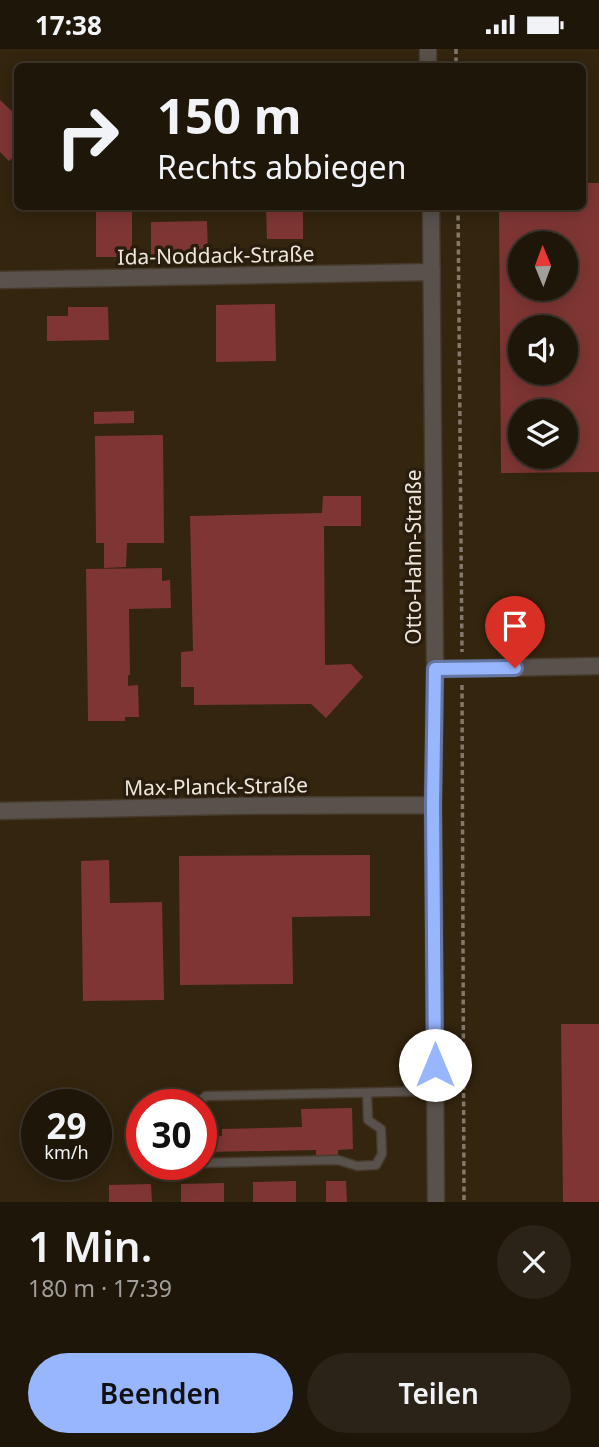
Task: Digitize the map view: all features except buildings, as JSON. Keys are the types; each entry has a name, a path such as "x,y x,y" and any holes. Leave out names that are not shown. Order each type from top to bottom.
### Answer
{"street":[{"name":"Otto-Hahn-Straße","path":"431,210 436,1202"},
{"name":"Ida-Noddack-Straße","path":"0,280 432,272"},
{"path":"435,669 599,666"},
{"name":"Max-Planck-Straße","path":"0,811 433,805"}],"lane":[{"path":"217,1096 435,1091"},
{"path":"217,1163 338,1160 357,1165 376,1165 382,1154 381,1129 368,1120 367,1093"}],"path":[{"path":"458,210 464,1202"}],"shaded area":[{"path":"0,49 599,49 599,1202 0,1202"}],"route":[{"path":"435,1065 435,669 515,668"}]}
